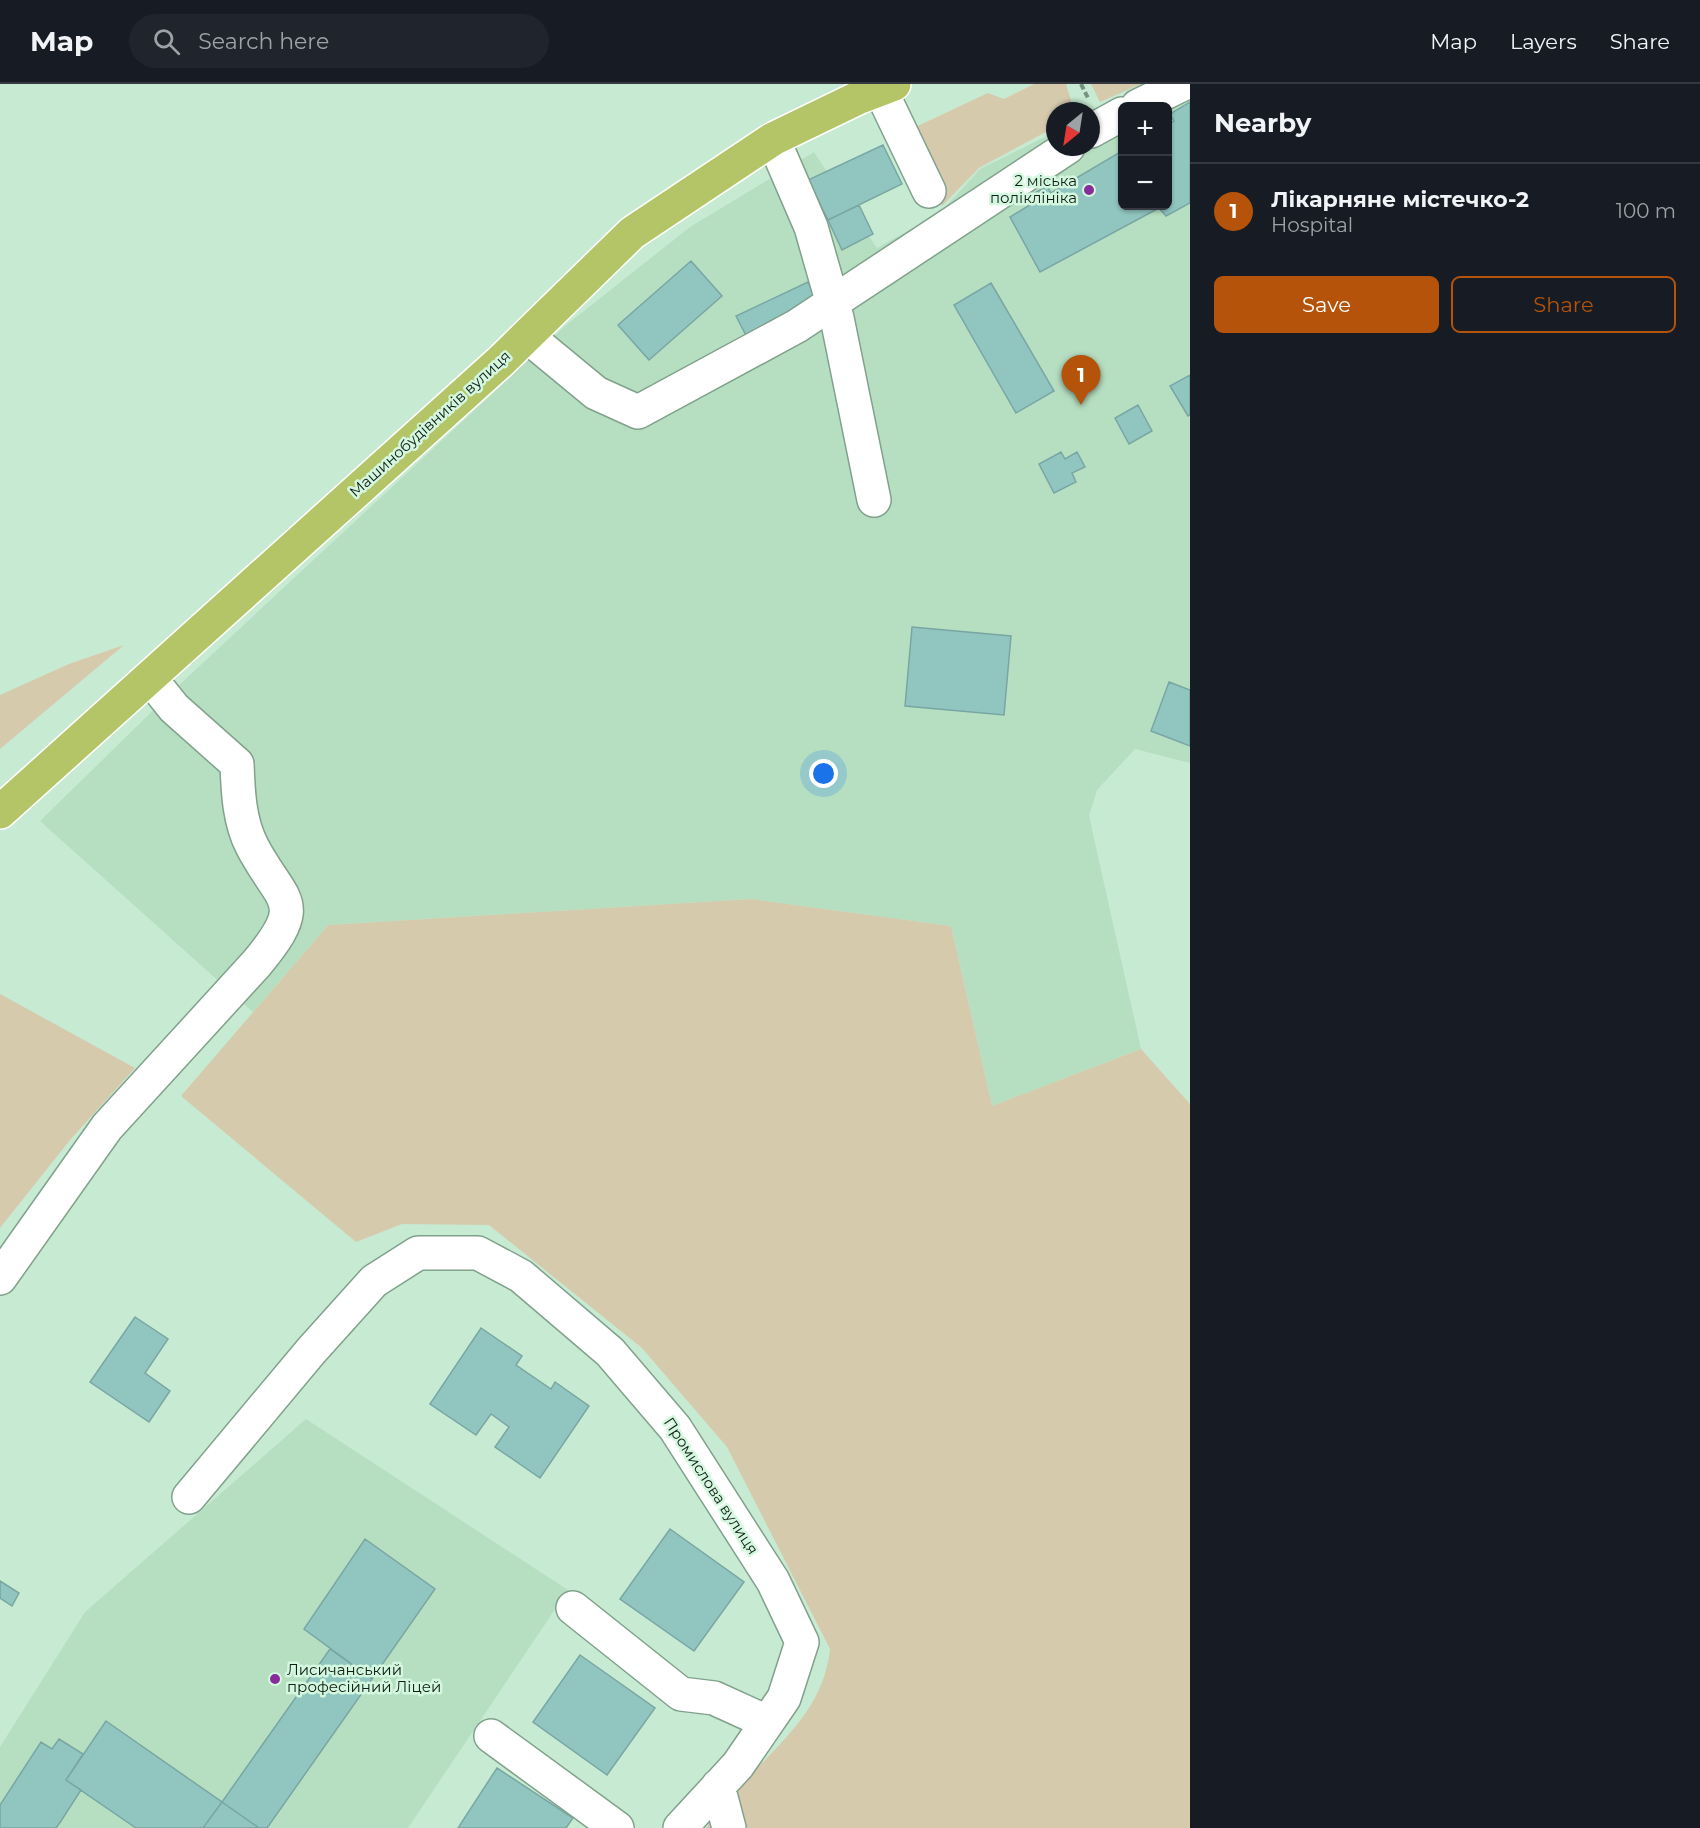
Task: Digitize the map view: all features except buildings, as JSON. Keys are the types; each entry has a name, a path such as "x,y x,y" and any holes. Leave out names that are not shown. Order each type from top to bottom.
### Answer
{"main road":[{"name":"Машинобудівників вулиця","path":"0,812 527,336 632,233 773,139 887,87"}],"street":[{"path":"1146,102 1183,84"},
{"path":"887,87 929,192"},
{"path":"1100,126 1118,116"},
{"path":"773,139 811,227 837,318 874,500"},
{"path":"527,336 596,393 638,412 797,326 1054,156"},
{"path":"0,1278 107,1126 257,963 277,939 288,913 281,890 251,845 238,792 237,764 174,708 150,678"},
{"name":"Промислова вулиця","path":"189,1497 311,1351 374,1281 418,1253 478,1253 521,1276 610,1352 675,1428 773,1581 802,1642 784,1698 738,1765 680,1828"},
{"path":"573,1608 681,1694 714,1698 767,1722"},
{"path":"491,1736 617,1828"},
{"path":"718,1786 729,1828"}],"shaded area":[{"path":"1034,84 1066,84 1071,102 1046,102 1046,132 979,168 942,206 907,131 988,93 1004,99"},
{"path":"1091,84 1141,84 1100,102"},
{"path":"1159,84 1190,84 1190,763 1135,749 1097,790 1089,816 1141,1049 992,1106 951,926 751,899 328,925 253,1012 40,821 177,687 565,326 690,227 814,152 877,248 940,213 980,169 1046,136 1046,156 1100,156 1100,110 1118,102 1118,210 1172,210 1172,102 1118,102"},
{"path":"124,645 0,749 0,695 69,664"},
{"path":"751,899 951,926 992,1106 1141,1049 1190,1104 1190,1828 706,1828 737,1790 801,1720 820,1688 830,1649 727,1447 642,1348 489,1225 402,1224 356,1242 181,1096 328,925"},
{"path":"0,994 135,1068 70,1140 0,1228"},
{"name":"Лисичанський професійний Ліцей","path":"306,1419 568,1590 408,1828 0,1828 0,1747 85,1612"}],"place":[{"name":"2 міська поліклініка","path":"1089,190"},
{"name":"Лікарняне містечко-2","path":"1081,405"},
{"name":"Лисичанський професійний Ліцей","path":"275,1679"}]}
